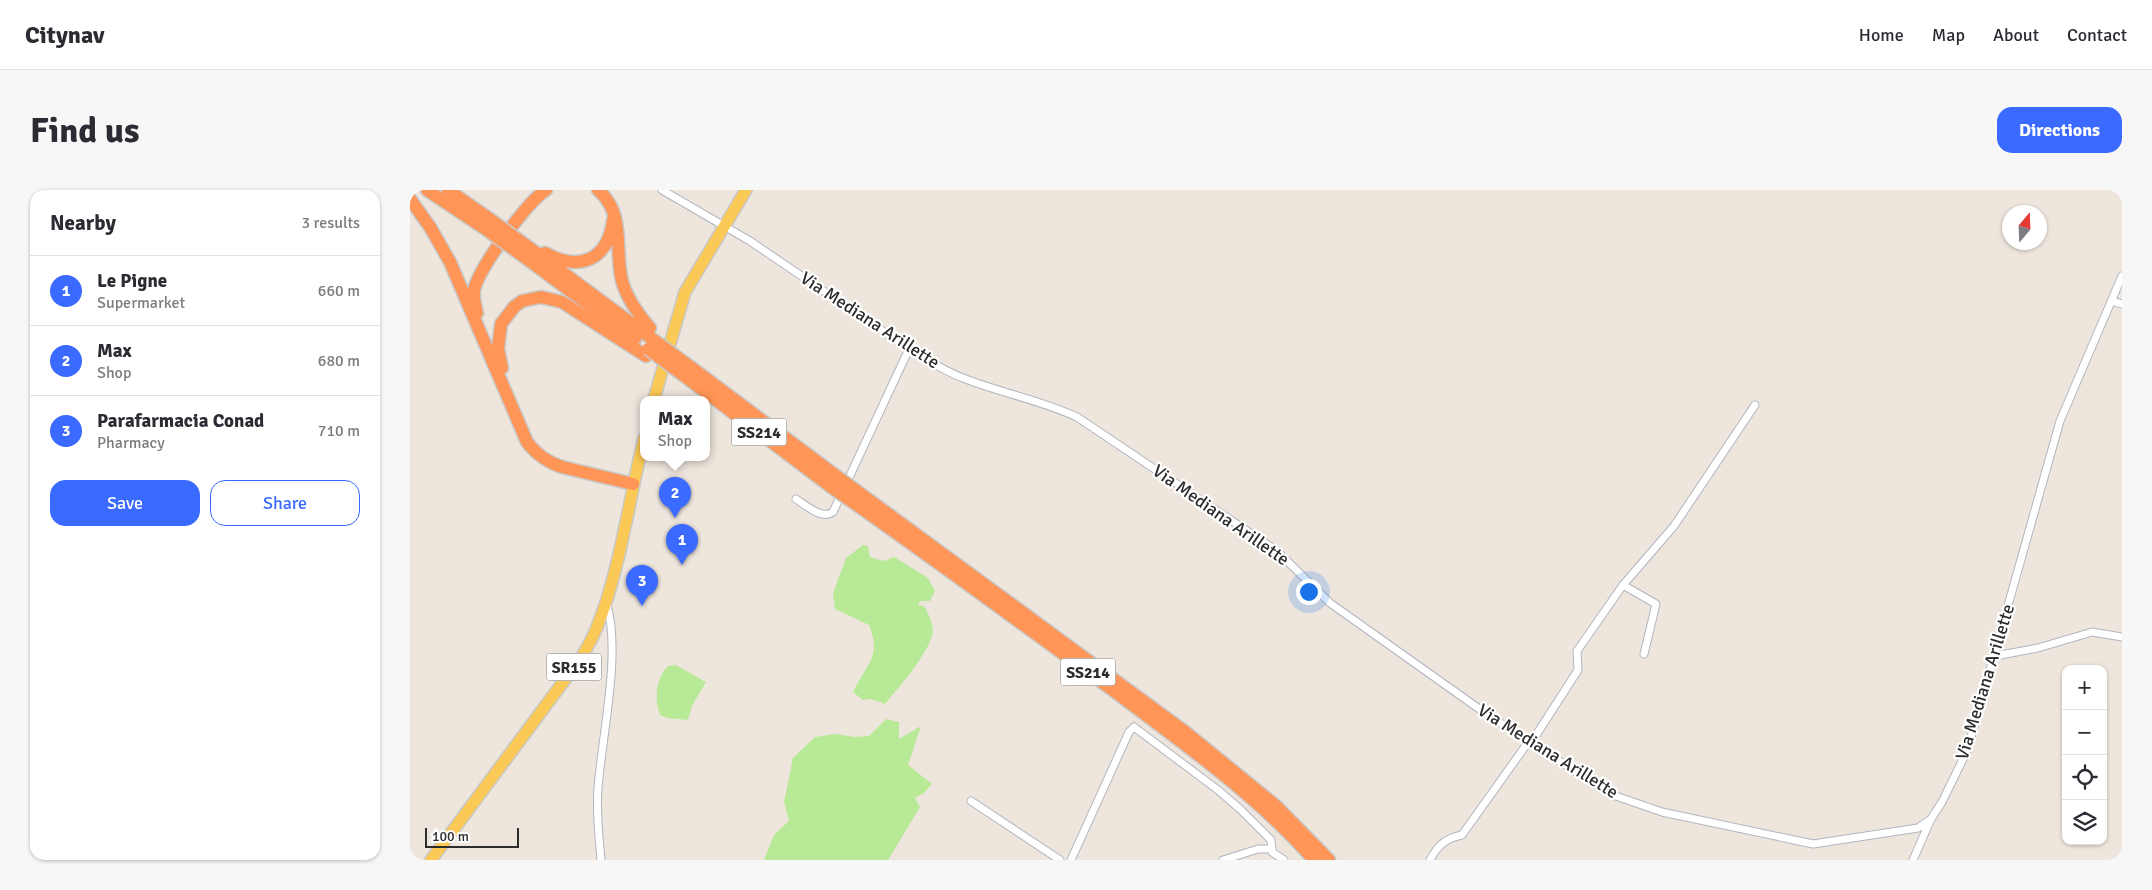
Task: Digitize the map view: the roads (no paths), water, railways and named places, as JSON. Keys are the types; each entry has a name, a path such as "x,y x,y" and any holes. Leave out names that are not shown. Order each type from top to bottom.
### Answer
{"highway":[{"name":"SS214","path":"427,190 487,224"},
{"name":"SS214","path":"448,190 487,224 852,494 1184,731 1276,806 1329,860"},
{"path":"489,353 474,298 476,285 487,263 533,200 546,190"},
{"path":"598,190 608,200 618,221 619,262 622,280 649,343"},
{"path":"410,199 450,262 527,442 534,452 551,463 633,484"},
{"path":"525,251 564,261 583,261 592,258 607,243 614,215"},
{"path":"517,416 501,365 498,337 506,315 522,301 541,297 562,302 649,343 672,347 675,362"},
{"name":"SS214","path":"852,494 994,603 1179,739 1271,816 1314,860"}],"main road":[{"path":"655,396 685,292 746,190"},
{"name":"SR155","path":"431,860 581,658 597,627 606,601 640,455"}],"street":[{"name":"Via Mediana Arillette","path":"662,190 750,240 909,349 962,378 1050,405 1077,417 1277,551 1330,603 1530,742 1610,794 1662,812 1814,844 1918,828 1931,819 1942,802 1967,751 2060,421 2122,276"},
{"path":"2111,301 2122,304"},
{"path":"796,499 822,515 828,516 834,512 909,349"},
{"path":"1430,860 1436,848 1445,840 1462,835 1530,742 1578,670 1577,651 1623,585 1674,526 1755,405"},
{"path":"1623,585 1656,604 1644,654"},
{"path":"601,860 598,828 598,789 611,660 610,612 606,601"},
{"path":"1995,656 2038,648 2092,632 2122,637"},
{"path":"1071,860 1134,727 1218,790 1266,834 1271,840 1272,852 1284,860"},
{"path":"971,801 1060,860"},
{"path":"1913,860 1931,819"},
{"path":"1223,860 1258,849 1272,849"}],"place":[{"name":"Max","path":"675,518"},
{"name":"Le Pigne","path":"682,565"},
{"name":"Parafarmacia Conad","path":"642,606"}]}
